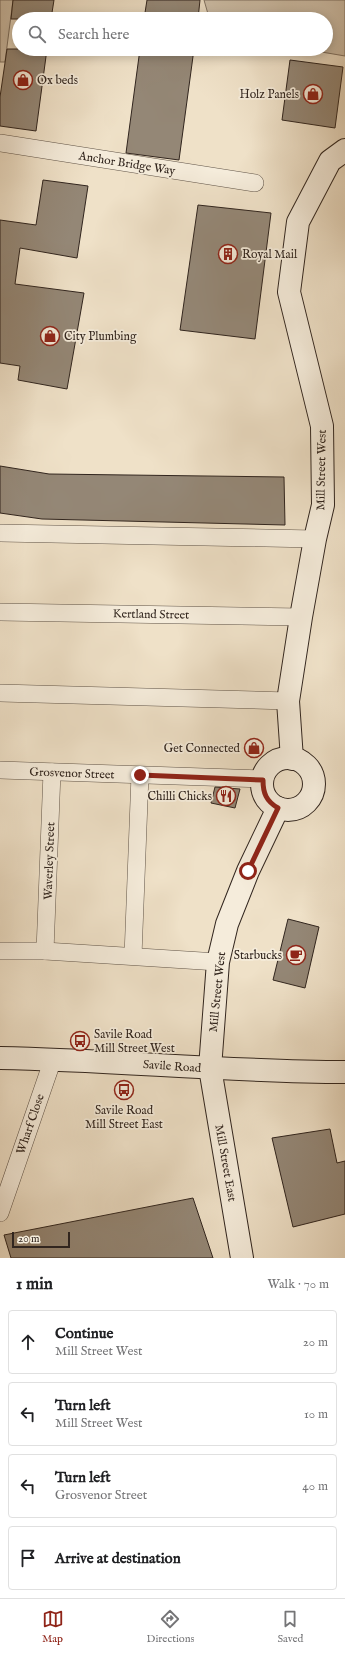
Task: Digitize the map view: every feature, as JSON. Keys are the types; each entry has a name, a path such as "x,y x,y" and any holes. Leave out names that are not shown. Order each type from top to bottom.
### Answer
{"street":[{"name":"Anchor Bridge Way","path":"0,143 254,183"},
{"name":"Mill Street West","path":"292,759 288,701 301,617 315,539 323,505 322,426 289,292 298,222 330,161 345,150"},
{"path":"0,533 315,539"},
{"name":"Kertland Street","path":"0,612 301,617"},
{"path":"0,693 288,701"},
{"path":"284,759 292,759 300,761 307,766 312,773 314,790 306,803 300,807 293,810 278,808 268,800 264,794 263,780 271,765 284,759"},
{"name":"Grosvenor Street","path":"0,770 263,780"},
{"name":"Waverley Street","path":"45,951 52,772"},
{"path":"132,956 140,775"},
{"name":"Mill Street West","path":"210,1068 218,962 226,924 248,871 278,808"},
{"path":"0,951 45,951 218,962"},
{"name":"Savile Road","path":"0,1058 53,1059 210,1068 345,1072"},
{"name":"Wharf Close","path":"0,1213 5,1184 53,1059"},
{"name":"Mill Street East","path":"210,1068 242,1258"}],"shaded area":[{"path":"0,0 13,0 5,62 0,62"},
{"path":"204,0 345,0 345,56 333,54 333,12 207,12"}],"building":[{"path":"13,0 54,0 52,12 12,12 11,19"},
{"path":"147,0 200,0 199,12 145,12"},
{"name":"Ox beds","path":"7,49 12,49 12,56 46,56 36,131 0,126 0,97"},
{"path":"139,56 193,56 179,160 126,153"},
{"name":"Holz Panels","path":"290,60 343,67 335,128 282,120"},
{"path":"43,180 88,186 77,258 20,248 15,284 84,293 67,389 18,380 20,366 0,363 0,220 36,225"},
{"name":"Royal Mail","path":"198,205 271,213 255,339 180,330"},
{"path":"0,466 49,474 284,477 285,525 42,519 0,513"},
{"name":"Chilli Chicks","path":"215,787 240,789 235,808 211,803"},
{"path":"288,919 319,927 305,988 273,980"},
{"path":"330,1129 337,1163 345,1161 345,1214 293,1227 272,1138"},
{"path":"193,1198 213,1258 11,1258 4,1235"}],"place":[{"name":"Ox beds","path":"23,80"},
{"name":"Holz Panels","path":"313,94"},
{"name":"Royal Mail","path":"228,254"},
{"name":"City Plumbing","path":"50,336"},
{"name":"Get Connected","path":"254,748"},
{"name":"Chilli Chicks","path":"226,796"},
{"name":"Starbucks","path":"296,955"},
{"name":"Savile Road Mill Street West","path":"80,1041"},
{"name":"Savile Road Mill Street East","path":"124,1090"}],"route":[{"path":"140,775 263,780 264,794 272,804 278,808 248,871"}]}
